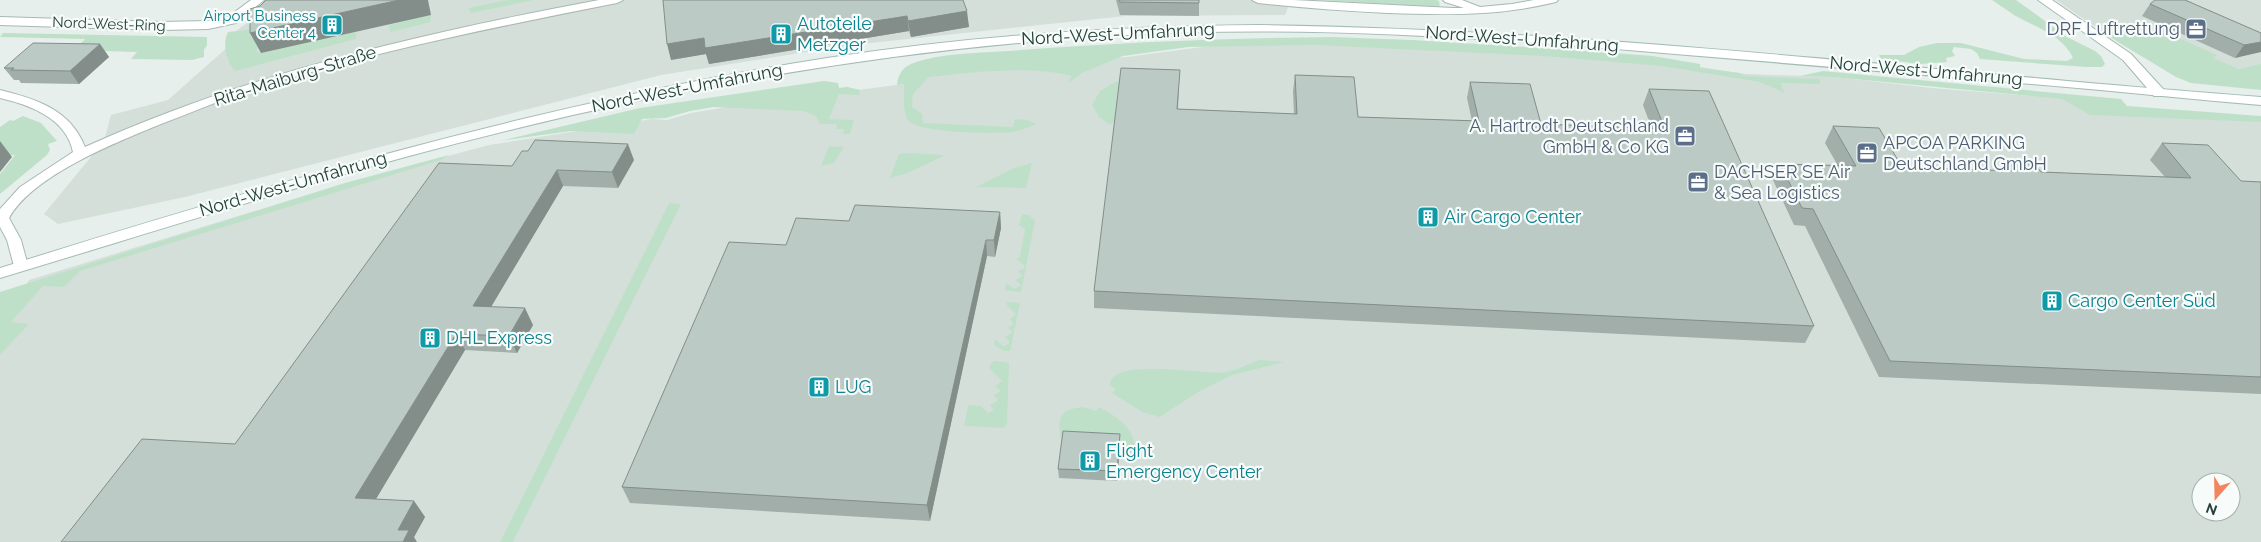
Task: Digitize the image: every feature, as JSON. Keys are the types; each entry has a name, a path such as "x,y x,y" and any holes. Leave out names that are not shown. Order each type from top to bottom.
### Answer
{"main road":[{"name":"Nord-West-Ring","path":"0,21 161,26 218,24 240,16 258,0"},
{"name":"Rita-Maiburg-Straße","path":"22,266 14,240 2,221 9,206 25,190 80,154 122,135 236,91 302,71 495,24 617,0"},
{"path":"1258,0 1410,12 1490,11 1552,0"},
{"path":"1449,0 1490,11"},
{"path":"2044,0 2126,57 2159,93"},
{"name":"Nord-West-Umfahrung","path":"0,273 192,213 414,150 555,115 706,83 788,68 911,50 1028,38 1110,32 1211,29 1410,31 1626,46 2261,101"},
{"path":"0,94 37,104 52,114 75,137 79,144 80,154"}],"shaded area":[{"path":"278,0 1291,0 1285,15 1125,16 851,45 661,75 185,197 58,224 44,214 104,141 111,115 168,100 230,45 236,31"},
{"path":"2056,0 2261,0 2261,66 2239,70 2117,37 2113,39"},
{"path":"1331,41 1667,62 1746,74 1834,77 1932,88 2117,103 2133,108 2261,119 2261,542 0,542 0,334 29,280 343,184 489,145 652,119 667,120 691,113 847,87 858,90 904,84 913,77 1067,60 1127,57 1232,43"}],"green space":[{"path":"508,0 534,0 471,13 468,8"},
{"path":"1318,0 1436,0 1439,1 1440,7"},
{"path":"1992,0 2016,0 2067,37 2095,51 2101,56 2105,64 2102,67 2086,67 1980,59 1977,53 1971,49 1954,47 1952,51 1955,56 1946,58 1947,62 1920,64 1881,59 1879,55 1904,55 1919,47 1937,43 1961,43 2024,59 2067,61 2073,58 2063,43 2055,37 2014,15"},
{"path":"430,15 431,22 390,32 389,25"},
{"path":"257,29 257,52 260,53 356,32 356,39 235,71 229,62 225,47 228,32"},
{"path":"2117,30 2148,35 2163,31 2217,55 2213,58 2239,69 2261,64 2261,90 2191,83 2176,77 2113,39 2110,32"},
{"path":"3,33 207,37 207,45 204,50 204,57 192,60 131,59 137,52 74,50 85,39 0,37"},
{"path":"1333,37 1412,40 1653,56 1700,64 1700,68 1739,73 1745,76 1819,79 1821,84 1780,83 1785,93 1760,82 1662,66 1544,56 1316,45 1188,47 1123,56 1082,73 1067,84 1072,76 1019,70 929,77 913,94 912,107 922,114 923,123 1013,127 1015,119 1027,120 1036,124 1018,131 995,133 945,131 918,126 910,122 905,114 904,84 897,85 901,72 911,64 950,55 1216,39"},
{"path":"1823,71 2121,99 2127,106 2261,116 2261,122 2090,115 2062,99 1832,77 1800,76"},
{"path":"824,81 838,83 839,88 847,87 860,90 859,95 839,94 829,119 854,120 850,134 843,134 844,129 836,129 837,124 820,124 816,116 803,111 714,107 666,118 642,119 634,134 571,131 500,141 640,108"},
{"path":"1117,81 1121,83 1116,120 1110,125 1099,117 1092,105 1100,91"},
{"path":"23,116 41,123 57,141 48,144 50,150 47,155 0,194 0,174 15,155 0,156 0,127 10,120 13,121"},
{"path":"829,146 844,147 834,163 821,166"},
{"path":"899,154 944,156 905,174 890,178"},
{"path":"449,155 441,160 80,271 64,287 43,286 11,322 29,324 0,355 0,292 345,183"},
{"path":"1032,163 1026,188 976,187 1014,168"},
{"path":"669,203 681,204 513,542 500,542"},
{"path":"1022,214 1029,215 1035,221 1021,292 1005,290 1006,283 1015,289 1021,285 1015,280 1023,276 1018,271 1024,269 1025,266 1016,259 1020,257 1025,229 1019,225"},
{"path":"1007,302 1020,303 1010,351 1004,351 994,345 995,339 1004,347 1010,342 1005,337 1013,332 1008,328 1014,324 1010,319 1016,314 1007,305"},
{"path":"1259,360 1284,362 1232,375 1198,392 1160,417 1142,412 1112,393 1116,389 1110,386 1114,377 1125,371 1160,369 1226,372"},
{"path":"995,361 1009,363 1007,423 1004,428 964,426 968,405 981,406 988,413 994,410 990,405 998,400 994,395 1001,391 995,386 1002,381 989,368 991,363"},
{"path":"1084,407 1096,411 1099,407 1121,421 1134,440 1136,458 1123,457 1123,441 1060,438 1060,419 1062,415 1070,410"}],"building":[{"path":"266,0 399,0 250,33 250,9 260,6"},
{"name":"Autoteile Metzger","path":"663,0 963,0 967,11 908,21 907,16 705,48 704,38 667,44"},
{"path":"1119,0 1199,0 1199,3 1120,2"},
{"path":"2155,0 2185,0 2261,33 2261,42 2244,45 2150,4"},
{"path":"33,43 100,44 70,71 11,70 14,68 4,68"},
{"name":"Air Cargo Center","path":"1121,68 1180,70 1177,109 1297,114 1295,75 1354,77 1358,117 1479,121 1470,82 1530,84 1541,124 1665,129 1649,89 1709,91 1814,326 1094,291"},
{"name":"Cargo Center Süd","path":"1833,126 1879,128 1902,167 2016,171 2011,163 2035,164 2041,172 2191,178 2162,143 2208,145 2241,181 2261,182 2261,377 1890,361 1813,209 1802,208 1780,164 1856,166"},
{"name":"DHL Express","path":"535,140 628,144 612,172 557,170 473,306 525,308 509,336 456,334 355,498 414,501 398,530 409,530 403,542 61,542 142,439 235,444 439,163 512,166 522,151 528,151"},
{"name":"LUG","path":"855,205 1000,212 994,240 986,240 927,505 622,487 729,242 786,245 796,218 849,221"},
{"name":"Flight Emergency Center","path":"1063,431 1120,434 1117,471 1058,469"}],"place":[{"name":"Airport Business Center 4","path":"332,25"},
{"name":"DRF Luftrettung","path":"2196,29"},
{"name":"Autoteile Metzger","path":"781,34"},
{"name":"A. Hartrodt Deutschland GmbH & Co KG","path":"1685,136"},
{"name":"APCOA PARKING Deutschland GmbH","path":"1867,153"},
{"name":"DACHSER SE Air & Sea Logistics","path":"1698,182"},
{"name":"Air Cargo Center","path":"1428,217"},
{"name":"Cargo Center Süd","path":"2052,301"},
{"name":"DHL Express","path":"430,338"},
{"name":"LUG","path":"819,387"},
{"name":"Flight Emergency Center","path":"1090,461"}]}
